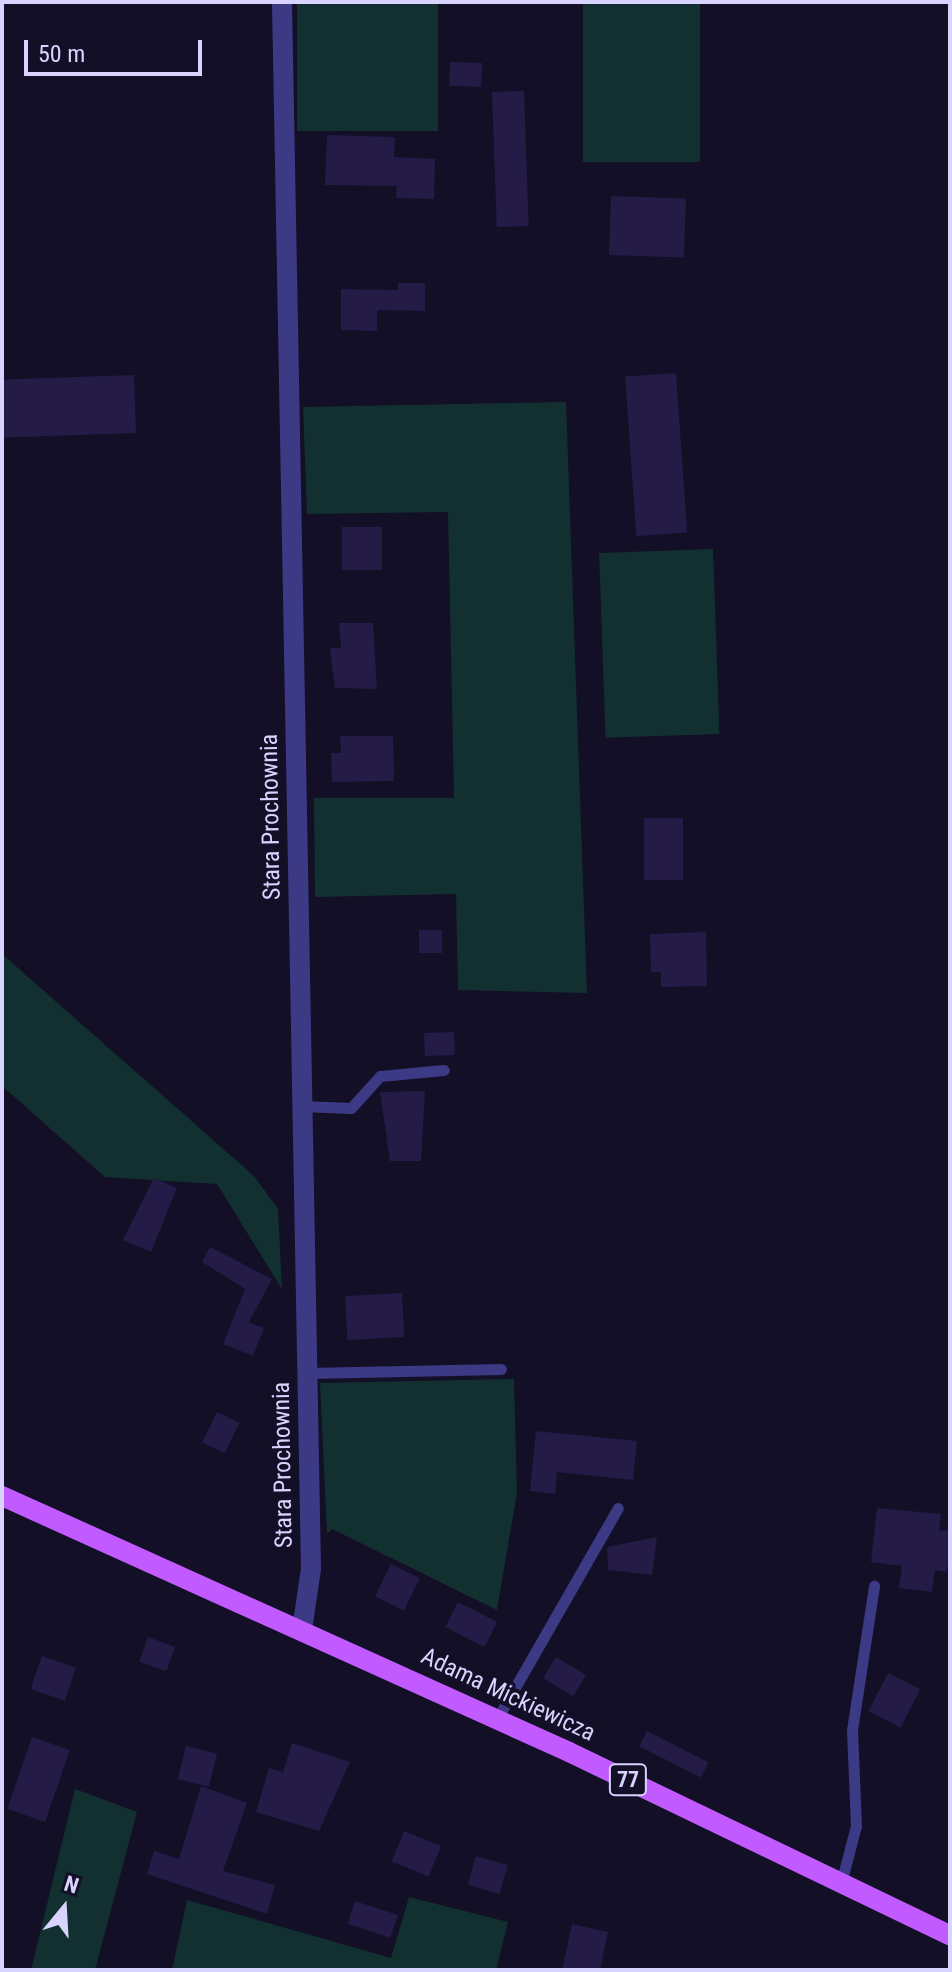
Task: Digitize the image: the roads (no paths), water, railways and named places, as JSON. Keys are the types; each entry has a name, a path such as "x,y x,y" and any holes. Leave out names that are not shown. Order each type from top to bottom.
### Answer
{"main road":[{"name":"77","path":"2,1496 302,1630"},
{"name":"Adama Mickiewicza","path":"302,1630 497,1719 950,1935"}],"street":[{"name":"Stara Prochownia","path":"282,2 311,1569 302,1630"}],"lane":[{"path":"301,1106 351,1108 380,1076 444,1070"},
{"path":"307,1373 501,1369"},
{"path":"497,1719 618,1508"},
{"path":"841,1883 856,1826 852,1730 874,1586"}]}
